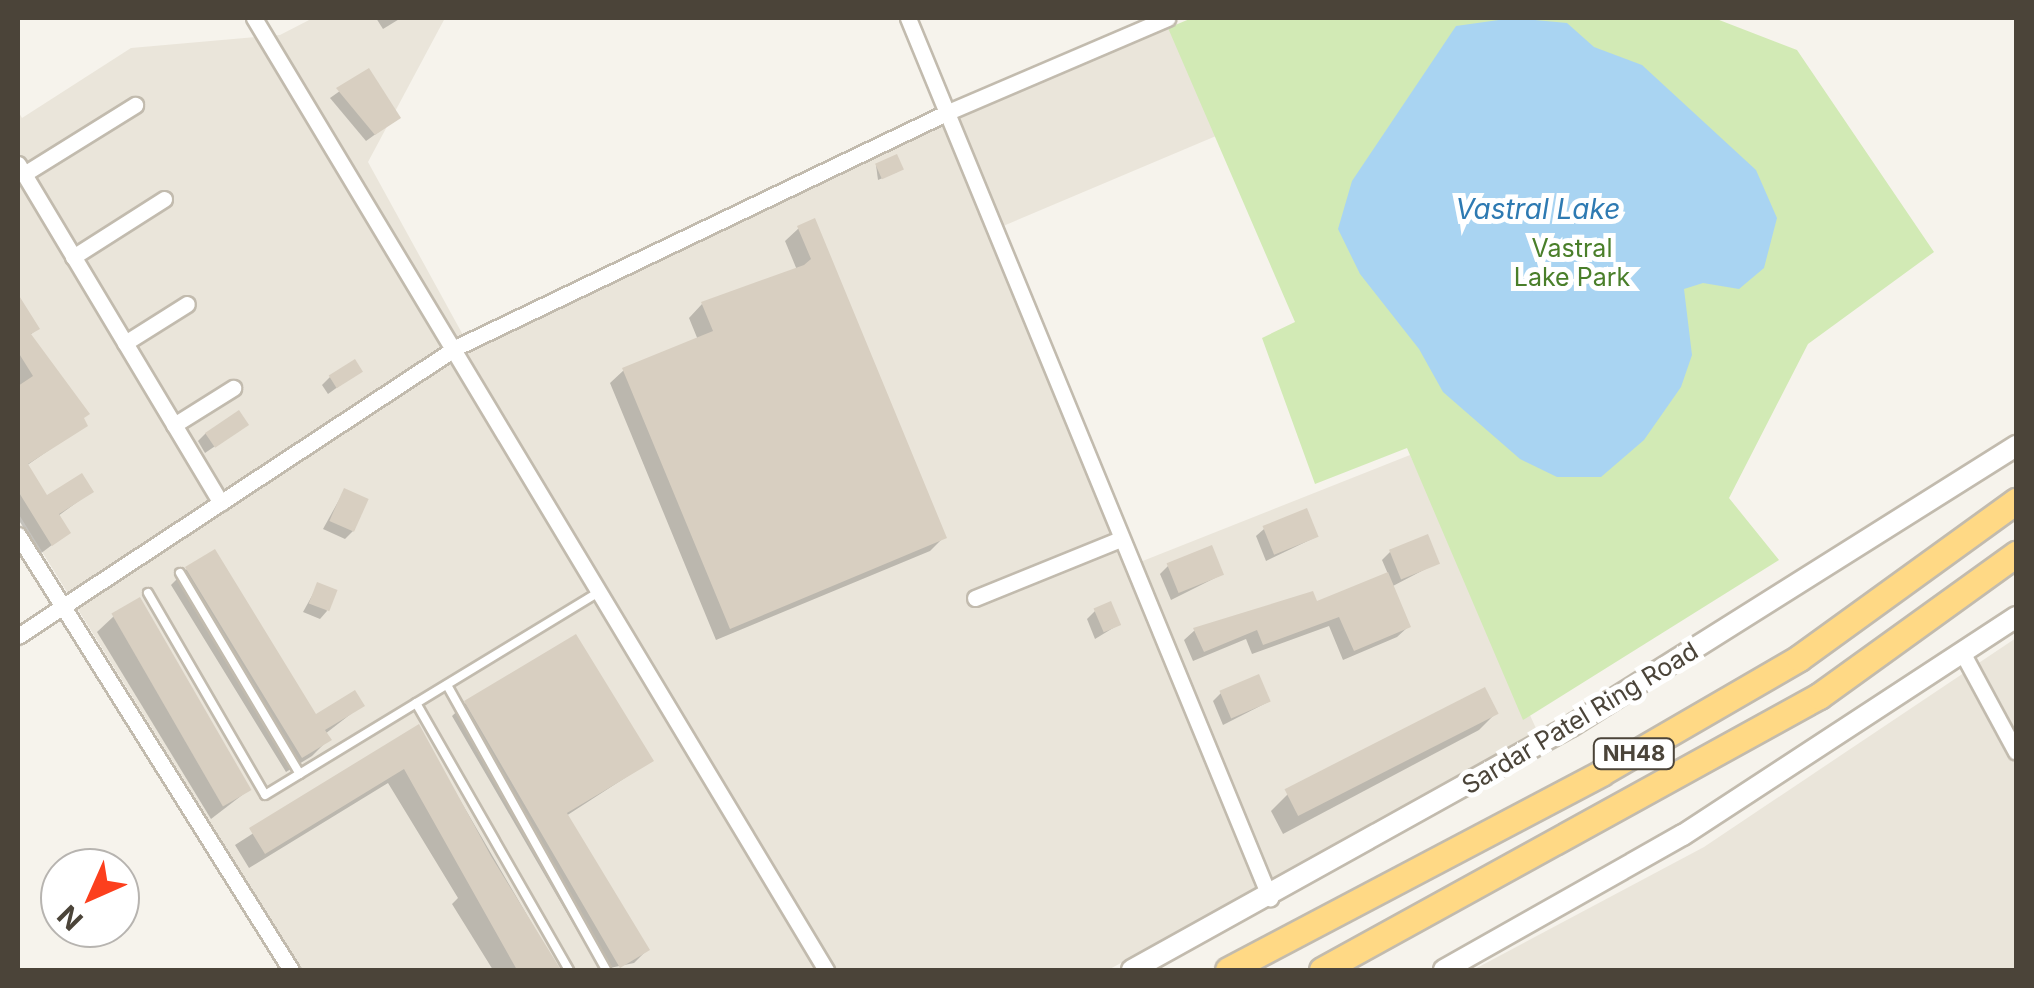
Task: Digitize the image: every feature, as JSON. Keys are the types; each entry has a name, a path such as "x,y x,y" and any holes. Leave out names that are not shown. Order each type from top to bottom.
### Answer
{"highway":[{"name":"Sardar Patel Ring Road","path":"1228,970 1601,773 1799,658 2016,501"},
{"name":"NH48","path":"1322,970 1819,696 2016,554"}],"street":[{"path":"254,18 458,347 598,592 826,970"},
{"path":"908,18 1270,898"},
{"path":"18,636 458,347 946,113 1168,18"},
{"path":"135,105 21,169 221,502"},
{"path":"73,257 164,199"},
{"path":"125,342 187,304"},
{"path":"174,426 233,388"},
{"name":"Sardar Patel Ring Road","path":"1132,970 1270,898 1571,726 2016,446"},
{"path":"18,535 291,970"},
{"path":"975,598 1120,539"},
{"path":"1444,970 1683,835 2016,617"},
{"path":"1964,654 2016,752"}],"lane":[{"path":"180,573 300,774"},
{"path":"148,593 265,795 598,592"},
{"path":"447,685 606,970"},
{"path":"416,703 569,970"}],"shaded area":[{"path":"313,18 445,18 368,162 463,335 946,113 1169,20 1216,136 989,232 1130,566 1410,455 1540,737 1108,970 302,970 18,513 18,111 22,118 131,48 280,35"},
{"path":"2016,638 2016,970 1473,970 1704,847"}],"green space":[{"name":"Vastral Lake Park","path":"1192,18 1714,18 1797,50 1934,252 1808,344 1729,498 1779,560 1523,720 1407,448 1315,484 1262,338 1295,322 1168,28"}],"water":[{"name":"Vastral Lake","path":"1513,18 1567,23 1594,47 1642,65 1756,170 1777,218 1764,268 1739,289 1703,283 1684,289 1692,355 1681,387 1644,440 1601,477 1557,477 1520,459 1443,392 1419,349 1360,274 1338,229 1352,181 1456,26"}],"building":[{"path":"369,68 401,118 375,135 336,88"},
{"path":"897,154 904,170 882,179 875,164"},
{"path":"815,218 947,538 730,629 622,368 713,331 701,302 804,265 811,259 797,226"},
{"path":"18,294 40,329 31,334 90,414 84,418 88,426 28,464 47,495 82,473 94,492 59,514 71,533 52,546 18,491 18,386 33,376 18,352"},
{"path":"355,359 363,372 337,388 329,375"},
{"path":"239,410 249,425 215,448 205,433"},
{"path":"344,488 369,499 354,532 329,521"},
{"path":"1307,508 1319,537 1274,555 1262,526"},
{"path":"1428,534 1440,564 1401,579 1389,550"},
{"path":"1212,545 1224,575 1179,593 1167,563"},
{"path":"215,549 316,714 355,690 365,706 325,730 332,740 302,758 185,567"},
{"path":"1388,572 1411,627 1354,651 1339,617 1263,645 1257,630 1204,652 1193,628 1313,591 1317,601"},
{"path":"317,582 338,590 329,611 309,603"},
{"path":"140,597 252,790 223,807 111,614"},
{"path":"1111,601 1121,625 1104,632 1094,608"},
{"path":"576,634 654,761 567,813 650,950 620,968 464,701"},
{"path":"1259,674 1271,702 1231,718 1219,691"},
{"path":"1485,687 1499,714 1298,816 1285,789"},
{"path":"419,724 491,856 561,970 517,970 404,769 265,854 249,828"}]}
